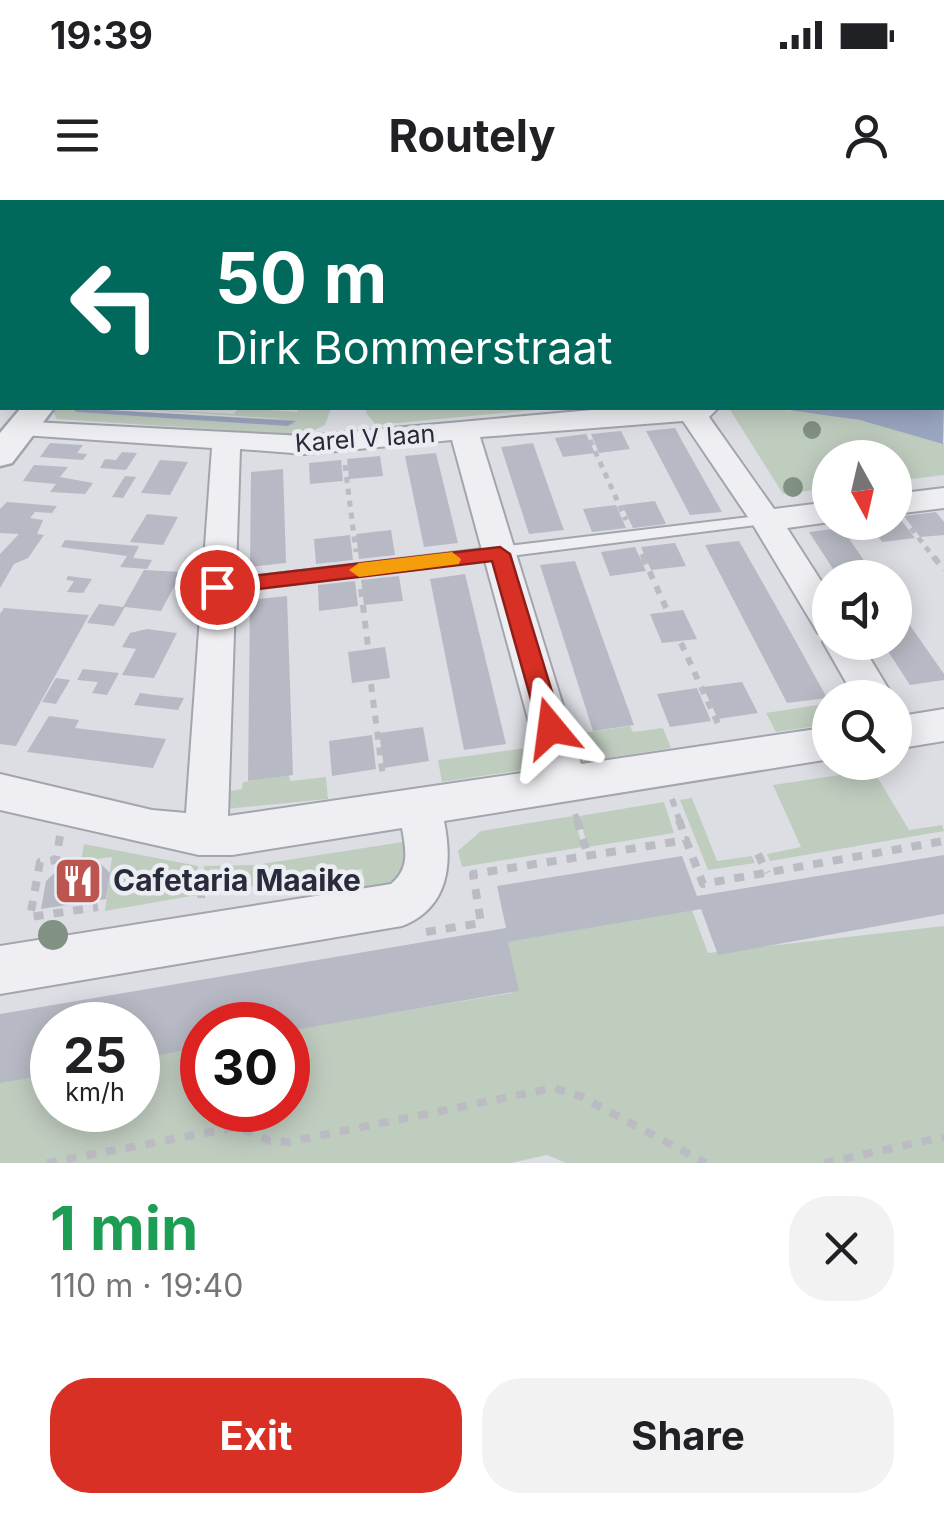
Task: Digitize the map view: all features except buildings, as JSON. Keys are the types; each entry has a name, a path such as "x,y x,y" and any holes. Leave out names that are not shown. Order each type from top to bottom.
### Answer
{"street":[{"path":"345,442 352,410"},
{"name":"Karel V laan","path":"30,418 230,442 345,442 675,410 699,411"},
{"path":"699,411 812,595"},
{"path":"0,456 30,418"},
{"path":"464,431 567,784"},
{"path":"199,836 208,809 223,456 230,442"},
{"path":"912,510 944,498"},
{"path":"766,520 812,514"},
{"path":"912,730 944,725"},
{"path":"6,805 64,810 199,836 232,836 812,746"},
{"path":"0,970 402,904 426,882 429,866 404,811"}],"lane":[{"path":"217,587 766,520"}],"path":[{"path":"912,528 944,570"},
{"path":"681,643 733,758"},
{"path":"371,684 404,811"},
{"path":"662,770 702,884 944,841"},
{"path":"567,784 588,856"},
{"path":"64,810 56,860 40,862 30,918 98,907"},
{"path":"199,836 199,940"},
{"path":"405,935 482,923 473,874 686,840"},
{"path":"758,854 767,872"},
{"path":"249,1132 270,1141 289,1142 552,1088 580,1096 706,1163"},
{"path":"47,1163 206,1132"},
{"path":"824,1163 944,1137"}],"green space":[{"path":"96,410 296,420 152,410 234,414 237,410 330,410 325,425 304,435 57,419 53,412"},
{"path":"367,410 534,410 376,425"},
{"path":"730,410 838,416 944,443 944,475 912,479 912,440 812,440 812,490 783,494"},
{"path":"812,706 812,727 776,732 766,713"},
{"path":"630,726 633,732 663,728 671,748 576,763 568,735"},
{"path":"542,746 547,766 442,782 438,760"},
{"path":"289,775 290,781 326,777 328,799 225,809 225,792 242,789 243,782"},
{"path":"812,779 879,780 909,830 942,825 944,831 770,861 767,854 801,847 773,785"},
{"path":"692,798 717,861 752,856 755,863 708,870 680,800"},
{"path":"664,802 674,833 588,847 579,816"},
{"path":"573,816 583,847 462,867 458,851 481,831"},
{"path":"409,841 406,879 365,893 362,869 204,894 204,866 255,865"},
{"path":"84,844 198,866 197,895 105,911 112,857 81,861"},
{"path":"692,910 708,953 944,926 944,1163 566,1163 547,1155 510,1163 0,1163 0,1078 30,1073 30,1132 160,1132 160,1052 180,1048 180,1132 310,1132 310,1026 512,993 502,943"}],"water":[{"path":"107,410 296,421 288,426 76,412"},
{"path":"788,410 944,410 943,444 860,420"}],"slow traffic":[{"path":"359,570 452,559"}],"place":[{"name":"Cafetaria Maaike","path":"78,881"}],"route":[{"path":"217,587 500,554 551,728"}]}
